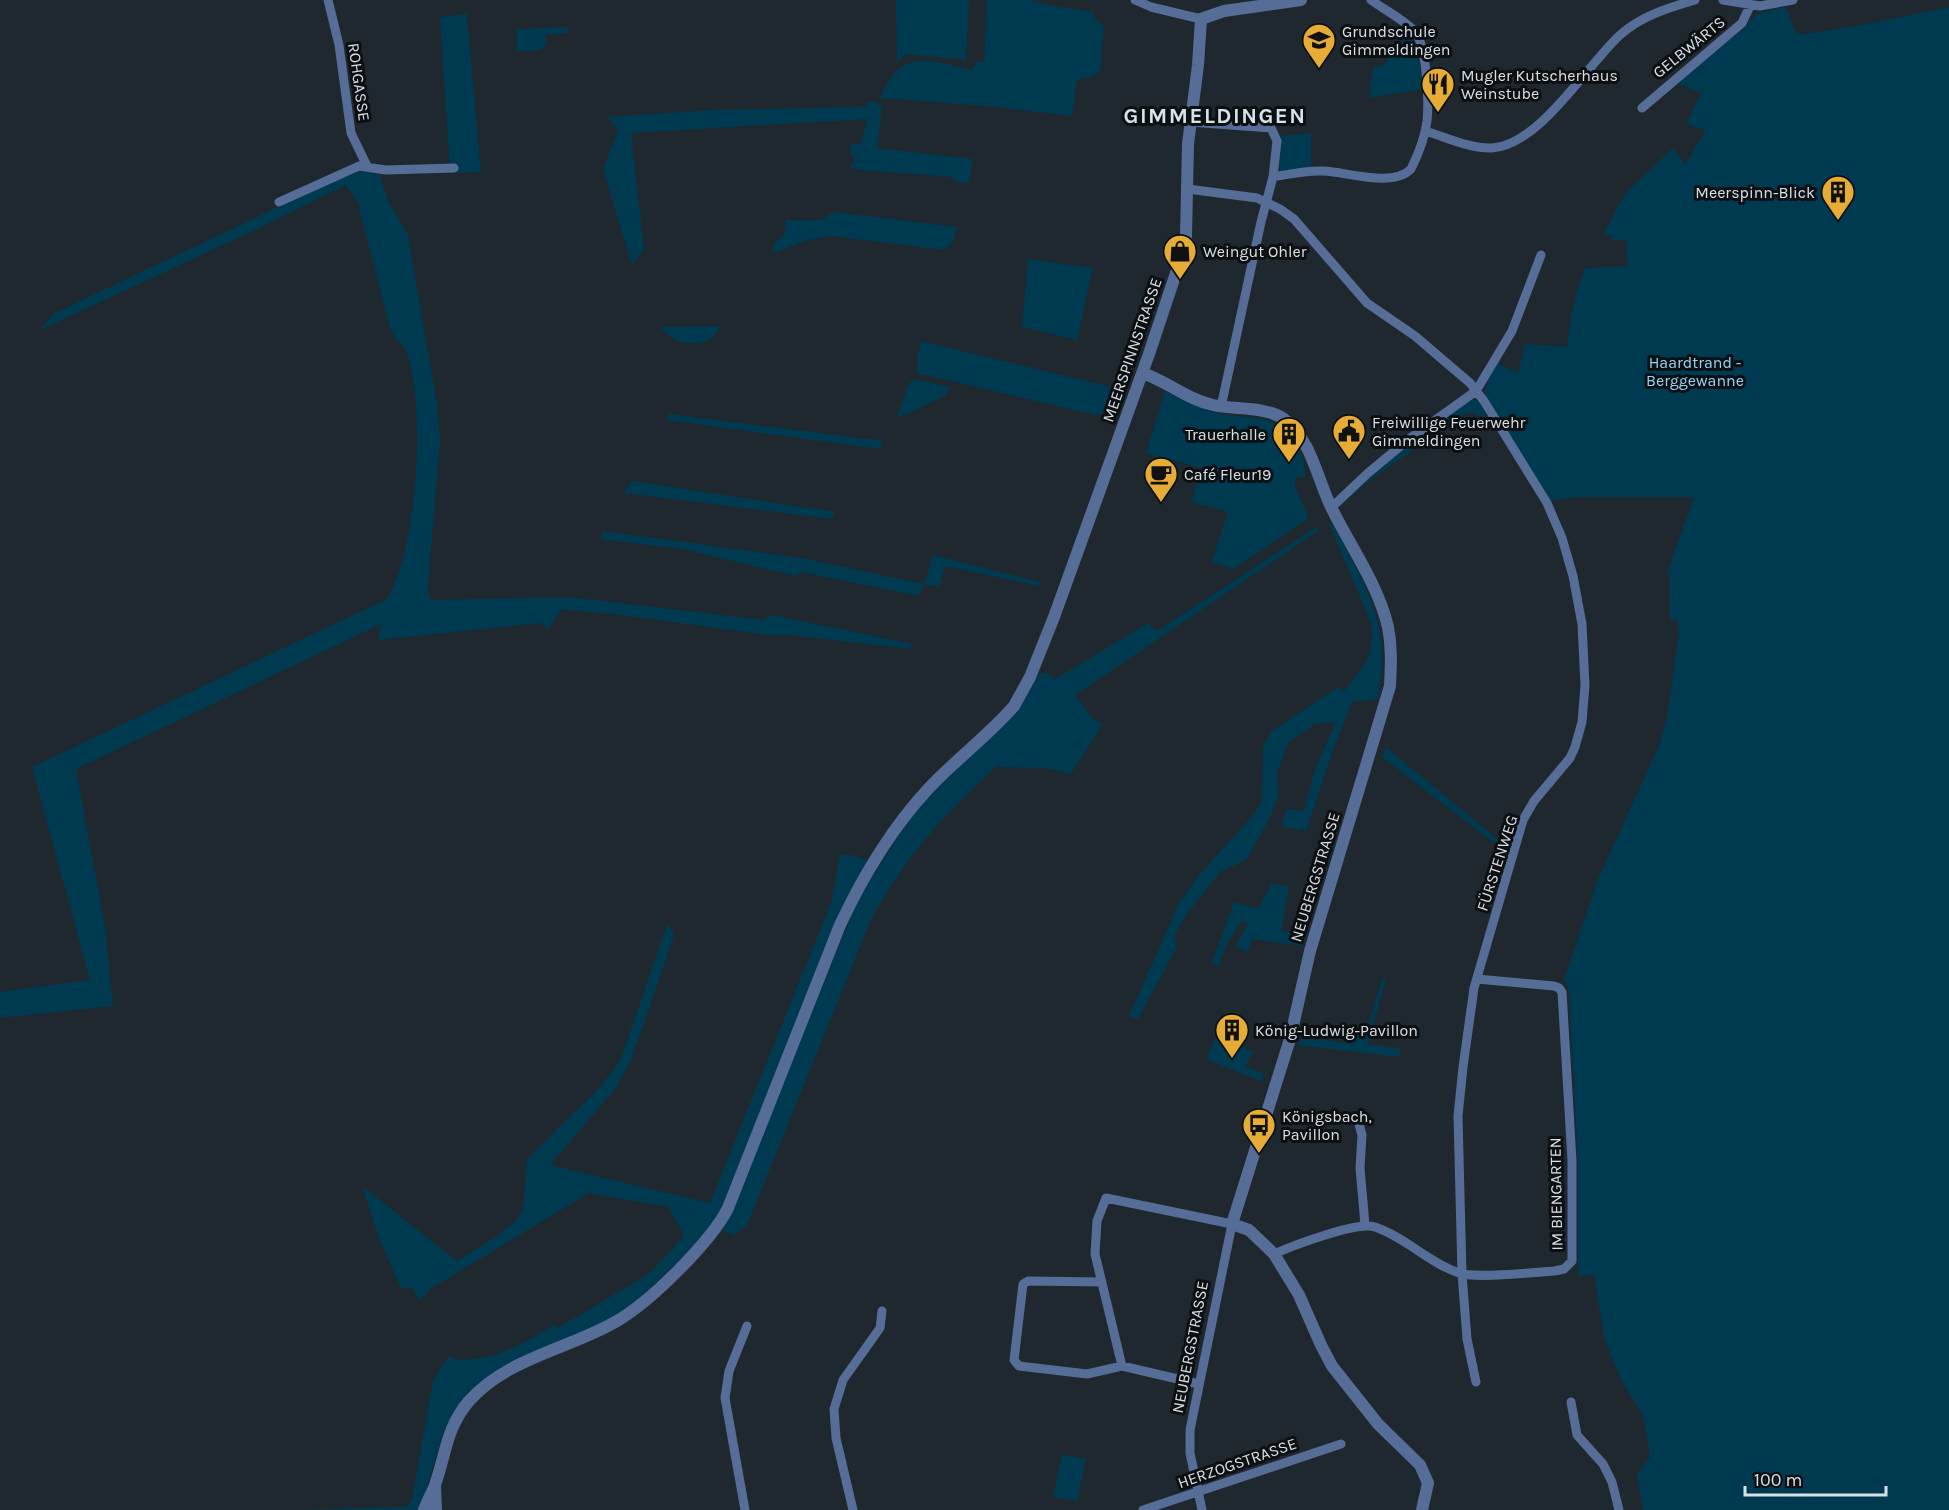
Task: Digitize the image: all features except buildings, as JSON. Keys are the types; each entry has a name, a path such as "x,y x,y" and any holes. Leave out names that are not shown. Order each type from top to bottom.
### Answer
{"street":[{"name":"ROHGASSE","path":"328,0 339,45 351,133 367,166"},
{"path":"1135,0 1151,7 1201,19 1224,11 1301,0"},
{"path":"1273,177 1323,171 1373,178 1402,176 1407,174 1413,166 1427,119 1424,57 1416,33 1371,0"},
{"path":"1425,131 1480,147 1491,148 1509,144 1520,138 1559,106 1608,47 1632,26 1655,14 1695,0"},
{"path":"1723,0 1750,6 1793,0"},
{"name":"GELBWÄRTS","path":"1642,108 1742,23 1750,6"},
{"name":"MEERSPINNSTRASSE","path":"435,1485 446,1441 464,1409 478,1392 495,1378 515,1367 618,1321 682,1266 711,1235 732,1197 840,925 858,889 886,842 918,800 1010,710 1024,691 1051,625 1142,374 1185,243 1190,122 1198,65 1201,19"},
{"path":"1190,122 1271,128 1277,141 1273,177 1221,407"},
{"path":"279,202 351,168 367,166 386,170 454,168"},
{"name":"FÜRSTENWEG","path":"1188,189 1257,198 1294,219 1367,303 1422,341 1476,390 1535,482 1558,527 1573,576 1585,654 1586,685 1580,736 1570,758 1534,801 1524,820 1477,979 1463,1067 1458,1116 1462,1274 1467,1339 1476,1382"},
{"path":"1332,507 1409,439 1476,390 1512,331 1541,255"},
{"name":"NEUBERGSTRASSE","path":"1142,374 1157,378 1183,394 1221,407 1268,412 1287,422 1305,445 1332,507 1381,604 1388,625 1392,654 1390,686 1310,951 1290,1039 1232,1224 1190,1430 1189,1442 1202,1510"},
{"name":"IM BIENGARTEN","path":"1462,1274 1555,1271 1564,1269 1572,1261 1572,1161 1562,993 1554,986 1477,979"},
{"path":"1357,1117 1362,1135 1360,1168 1365,1225"},
{"path":"1122,1366 1095,1254 1097,1221 1106,1198 1232,1224 1249,1230 1274,1254 1299,1295 1332,1366 1378,1424 1423,1471 1428,1483 1422,1510"},
{"path":"1274,1254 1330,1234 1365,1225 1381,1230 1462,1274"},
{"path":"1102,1282 1025,1282 1022,1289 1014,1360 1019,1366 1088,1374 1122,1366 1199,1384"},
{"path":"853,1510 834,1429 834,1409 843,1380 880,1328 882,1311"},
{"path":"745,1510 725,1398 729,1371 747,1326"},
{"path":"1571,1402 1577,1435 1603,1464 1612,1482 1619,1510"},
{"name":"HERZOGSTRASSE","path":"1143,1510 1341,1444"},
{"path":"424,1510 435,1485"},
{"path":"435,1485 436,1510"}],"green space":[{"path":"896,0 969,0 966,60 906,54 897,62"},
{"path":"987,0 1029,0 1059,7 1093,11 1095,19 1104,26 1100,71 1094,76 1077,80 1072,116 987,106 880,98 888,82 907,64 929,61 972,70 976,62 984,62"},
{"name":"Haardtrand - Berggewanne","path":"1949,7 1949,1510 1643,1510 1637,1474 1650,1457 1644,1418 1620,1378 1604,1337 1594,1275 1578,1276 1578,1161 1569,990 1564,980 1598,879 1659,746 1667,717 1679,633 1677,620 1670,620 1669,575 1667,573 1694,497 1579,497 1548,501 1528,463 1486,398 1485,390 1495,362 1518,373 1525,344 1567,347 1573,307 1585,268 1628,266 1626,240 1611,240 1613,234 1602,236 1625,194 1673,148 1685,165 1706,130 1689,125 1687,122 1701,93 1674,82 1743,30 1756,14 1786,8 1796,33 1804,34"},
{"path":"467,14 481,172 450,173 440,17"},
{"path":"568,27 568,33 546,35 546,45 539,50 518,51 516,29"},
{"path":"1408,34 1416,48 1424,89 1369,98 1373,67 1385,64 1394,49"},
{"path":"872,101 882,105 877,148 973,159 969,183 957,182 952,177 859,170 850,167 855,157 851,156 851,144 861,144 867,119 631,133 644,249 632,265 603,169 618,130 607,117 714,110 866,107 867,102"},
{"path":"1311,133 1311,168 1280,172 1281,136"},
{"path":"364,171 379,174 389,203 408,235 437,404 440,441 428,586 432,600 569,597 764,620 768,616 777,616 912,644 911,649 788,635 769,635 562,609 548,629 540,623 378,640 381,624 76,769 105,926 113,1006 0,1018 0,992 90,980 32,767 387,599 406,547 416,477 416,406 412,375 406,351 394,336 389,325 360,206 346,185 249,233 40,330 55,313 343,176"},
{"path":"834,212 957,227 952,244 943,250 832,236 808,240 773,253 774,243 785,235 786,220 821,220"},
{"path":"1028,259 1093,268 1077,340 1022,327"},
{"path":"721,326 712,338 699,343 684,343 670,337 660,327"},
{"path":"921,341 1111,387 1102,414 1095,415 917,373 917,358"},
{"path":"916,379 949,387 946,395 897,417 909,383"},
{"path":"1165,391 1209,411 1262,419 1281,427 1290,435 1304,461 1305,477 1295,477 1295,487 1309,518 1233,569 1212,562 1228,512 1191,502 1201,468 1146,453"},
{"path":"1472,399 1478,401 1487,414 1482,417 1474,413 1464,414 1374,477 1344,502 1376,469"},
{"path":"669,414 884,441 879,449 667,420"},
{"path":"632,481 835,512 831,519 624,493"},
{"path":"1329,523 1333,525 1356,568 1374,608 1382,651 1382,674 1377,699 1352,702 1306,831 1283,827 1282,821 1287,809 1304,811 1314,772 1335,724 1334,722 1315,724 1288,743 1277,773 1279,794 1271,816 1246,860 1220,872 1187,914 1175,934 1176,949 1138,1019 1129,1016 1179,903 1199,875 1255,813 1262,800 1263,745 1272,731 1338,687 1344,691 1362,667 1369,653 1371,623"},
{"path":"1317,527 1320,530 1075,695 1093,719 1103,724 1070,775 1044,768 997,766 926,838 897,877 870,922 747,1225 735,1235 722,1231 737,1203 764,1129 858,899 913,814 941,782 1007,720 1026,697 1038,674 1048,673 1054,680 1148,623 1157,631"},
{"path":"604,531 807,559 924,584 933,555 1040,582 1039,586 945,566 939,587 925,584 918,596 801,572 796,576 682,549 600,539"},
{"path":"1386,747 1510,850 1508,859 1502,849 1382,757"},
{"path":"840,855 852,855 869,861 787,1048 721,1209 699,1242 619,1317 498,1372 468,1392 444,1430 420,1510 296,1510 408,1505 412,1500 433,1380 449,1356 463,1360 484,1357 506,1351 555,1324 558,1328 650,1273 684,1236 669,1207 589,1193 430,1289 420,1301 412,1288 401,1288 378,1236 362,1186 457,1261 500,1234 517,1219 523,1210 527,1159 599,1088 620,1061 667,925 672,929 674,936 631,1060 616,1088 550,1165 710,1203 831,903"},
{"path":"1272,883 1289,887 1281,932 1293,933 1300,922 1309,927 1302,946 1252,939 1248,952 1238,948 1236,945 1246,927 1246,922 1242,921 1227,944 1219,963 1221,967 1212,963 1234,902 1258,909"},
{"path":"1382,979 1386,980 1368,1044 1400,1049 1400,1057 1296,1045 1304,1038 1349,1043 1352,1033 1365,1035"},
{"path":"1216,1037 1253,1051 1245,1067 1263,1073 1263,1082 1206,1059"},
{"path":"1062,1454 1086,1459 1077,1501 1053,1497"}],"place":[{"name":"Grundschule Gimmeldingen","path":"1319,69"},
{"name":"Mugler Kutscherhaus Weinstube","path":"1438,113"},
{"name":"Meerspinn-Blick","path":"1838,221"},
{"name":"Weingut Ohler","path":"1180,280"},
{"name":"Freiwillige Feuerwehr Gimmeldingen","path":"1349,460"},
{"name":"Trauerhalle","path":"1289,463"},
{"name":"Café Fleur19","path":"1161,503"},
{"name":"König-Ludwig-Pavillon","path":"1232,1059"},
{"name":"Königsbach, Pavillon","path":"1259,1154"}],"district":[{"name":"GIMMELDINGEN","path":"1215,116"}]}
